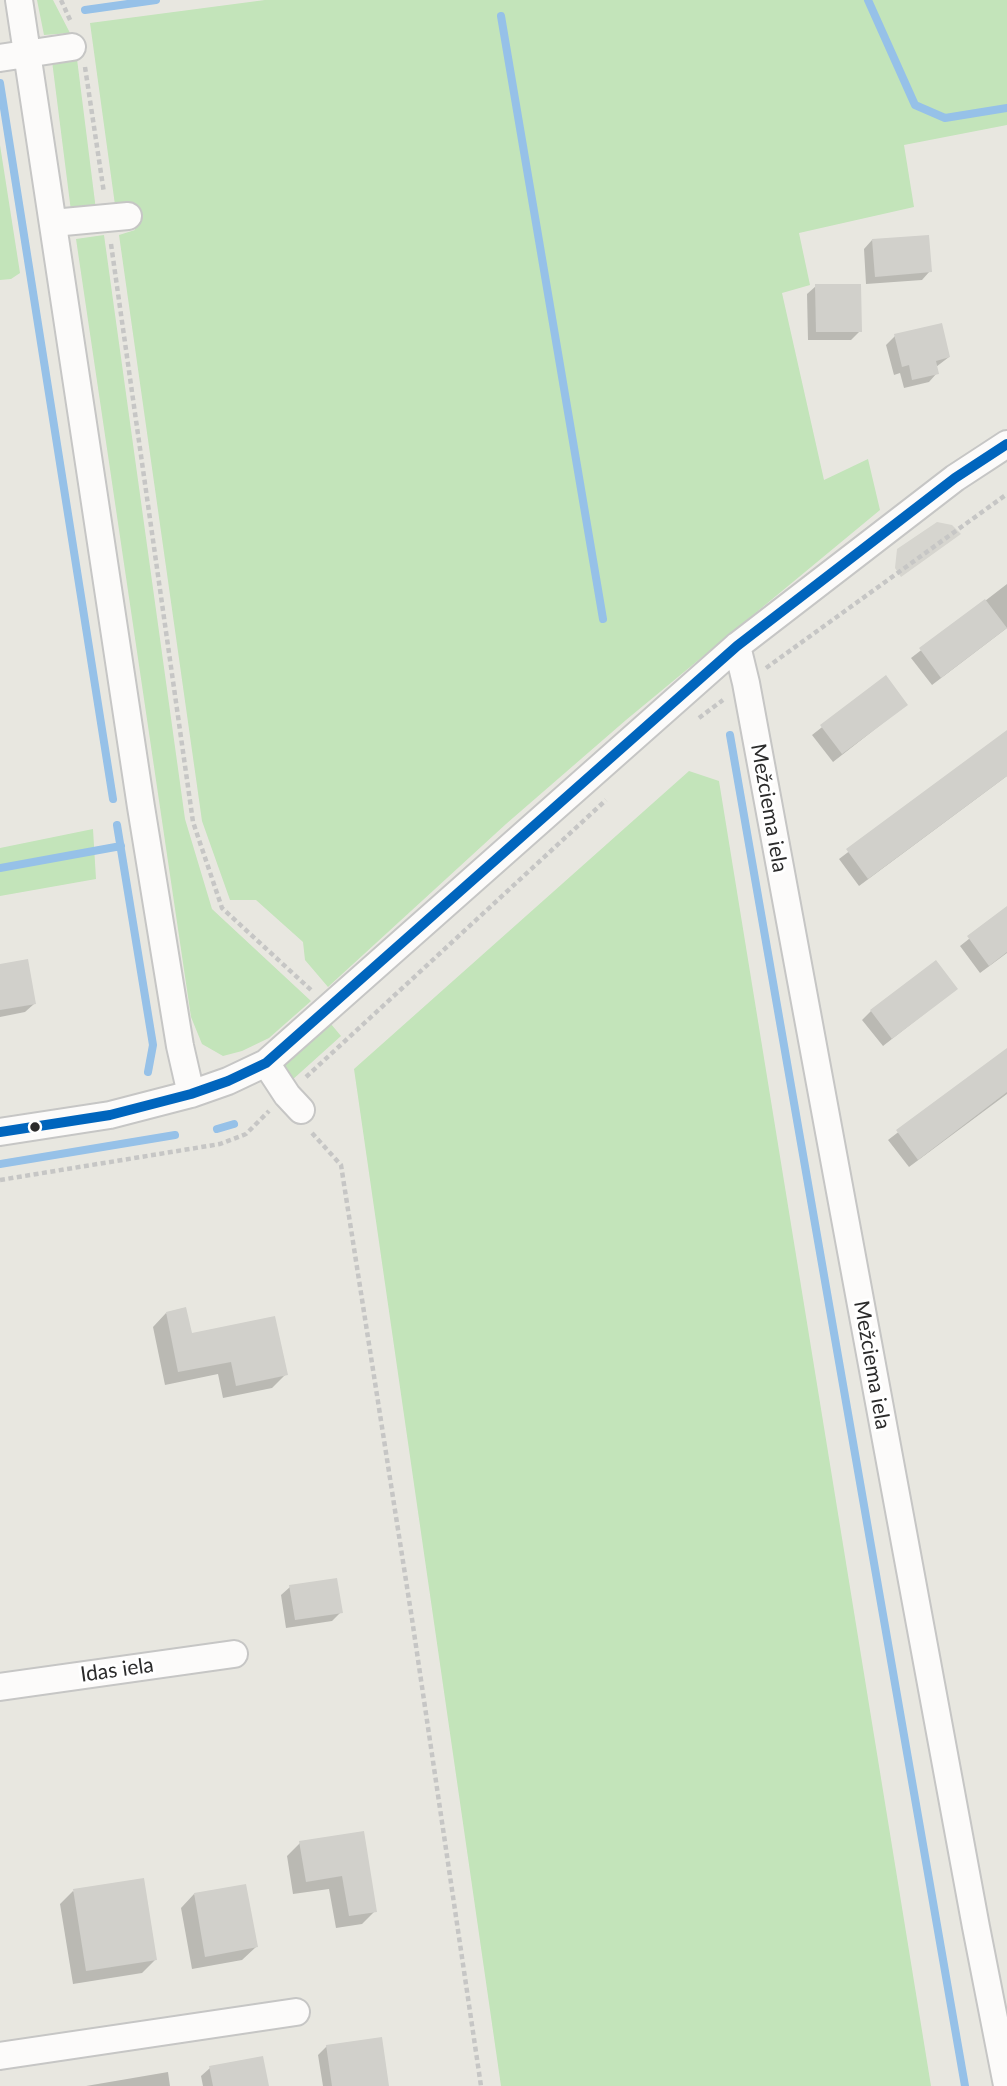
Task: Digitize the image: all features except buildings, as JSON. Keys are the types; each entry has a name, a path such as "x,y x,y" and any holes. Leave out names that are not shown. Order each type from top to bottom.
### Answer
{"street":[{"path":"19,0 143,820 180,1046 191,1094"},
{"path":"0,58 76,45"},
{"path":"53,223 118,217"},
{"path":"0,1132 110,1115 191,1094 228,1081 266,1063 737,646 955,478 1007,444"},
{"name":"Mežciema iela","path":"737,646 973,1914 1004,2050 1007,2085"},
{"path":"266,1063 287,1095 301,1110"},
{"name":"Idas iela","path":"0,1687 234,1654"},
{"path":"0,2056 296,2012"}],"path":[{"path":"61,0 76,45 118,217 193,822 222,908 329,1008 353,1034"},
{"path":"301,1110 312,1133 341,1165 481,2086"}],"green space":[{"path":"37,0 53,0 70,33 44,35"},
{"path":"265,0 1007,0 1007,125 904,145 914,207 799,233 810,285 782,293 824,480 868,459 880,510 626,720 506,824 328,987 305,960 303,942 256,900 230,900 202,821 119,235 135,230 130,204 115,205 90,23"},
{"path":"77,59 96,210 71,211 52,61"},
{"path":"0,145 20,273 11,279 0,280"},
{"path":"104,235 185,819 212,909 311,1001 269,1038 242,1051 223,1056 202,1044 191,1017 76,239"},
{"path":"689,771 719,781 931,2086 501,2086 354,1069"},
{"path":"93,829 96,879 0,896 0,848"},
{"path":"331,1024 341,1036 291,1081 283,1067"}],"shaded area":[{"path":"937,522 952,525 961,534 901,577 895,568 897,549"}],"waterway":[{"path":"85,10 156,0"},
{"path":"868,0 915,105 945,118 1007,108"},
{"path":"501,16 603,619"},
{"path":"0,83 113,799"},
{"path":"730,735 965,2086"},
{"path":"117,825 153,1045 148,1072"},
{"path":"0,868 121,846"},
{"path":"217,1129 234,1124"},
{"path":"0,1164 175,1135"}],"transit line":[{"path":"0,1132 110,1115 191,1094 228,1081 266,1063 737,646 955,478 1007,444"}]}
